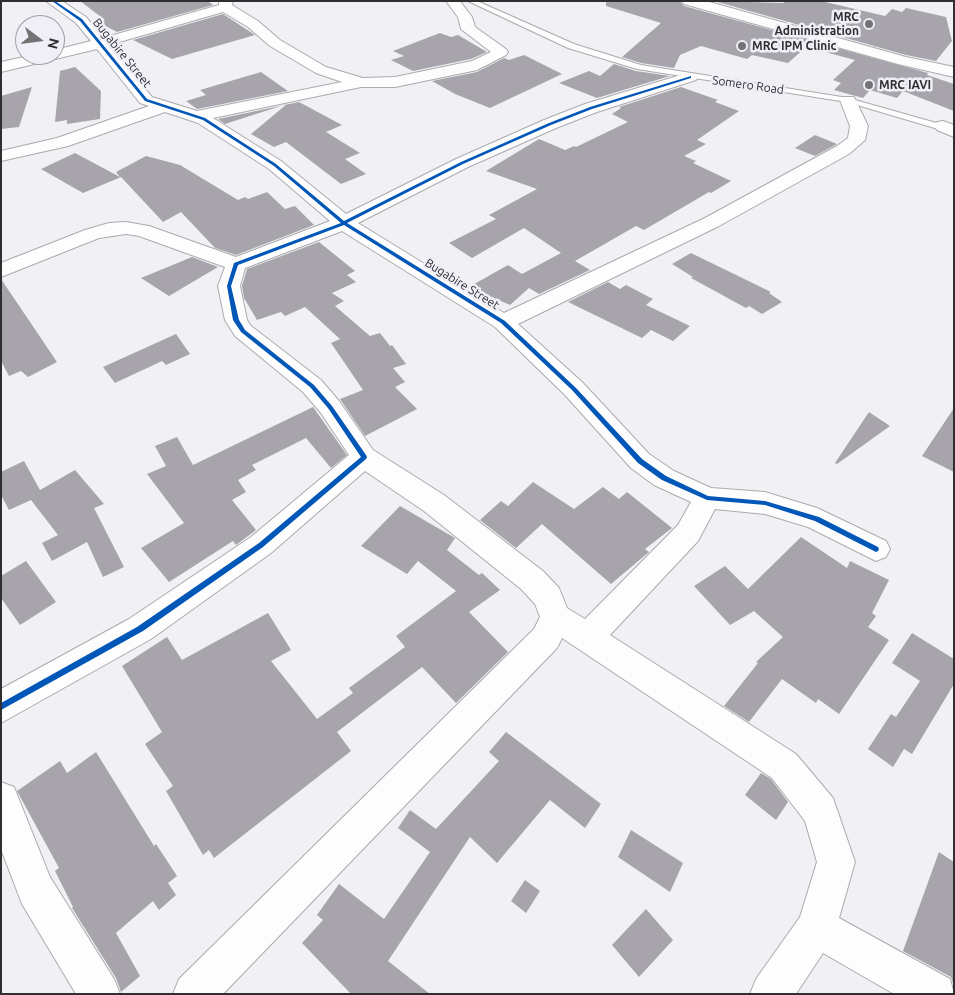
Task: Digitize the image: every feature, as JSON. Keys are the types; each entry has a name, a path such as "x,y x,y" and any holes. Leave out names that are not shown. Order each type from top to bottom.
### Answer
{"street":[{"name":"Bugabire Street","path":"53,1 74,14 90,43 146,100 163,107 197,116 275,165 344,223 503,322 574,389 640,460 664,478 707,498 765,503 817,519 876,549"},
{"path":"197,116 295,98 362,83 395,82 477,65 501,52 468,29 465,17 453,1"},
{"path":"689,1 766,21 903,61 954,72"},
{"path":"65,51 225,4 275,43 321,70 362,83"},
{"path":"1,67 15,64"},
{"path":"1,272 92,234 109,229 126,228 142,230 236,264 344,223 462,163 550,124 591,108 690,77"},
{"path":"503,322 712,222 843,150 856,140 859,126 848,100"},
{"path":"1,156 62,142 163,107"},
{"path":"236,264 229,286 236,320 243,331 312,386 330,407 364,457 434,503 532,580 548,597 555,617 784,766 820,811 836,862 817,928 771,994"},
{"path":"1,707 140,629 261,545 364,457"},
{"path":"587,638 688,533 707,498"},
{"path":"194,994 546,638 555,617"},
{"path":"1,800 36,890 99,994"},
{"path":"817,928 935,994"}],"lane":[{"name":"Somero Road","path":"471,1 602,57 690,77 848,100 950,129"}],"building":[{"path":"80,1 208,1 213,5 117,32 98,22 105,20"},
{"path":"606,1 680,1 684,6 928,73 927,75 954,84 954,111 903,91 897,98 870,90 863,98 834,90 841,83 833,80 855,60 806,47 788,63 752,55 747,59 701,46 680,55 674,68 641,63 622,57 661,23 606,6"},
{"path":"714,1 783,3 786,1 821,1 885,16 892,9 902,12 906,8 946,17 952,41 936,61 906,55"},
{"path":"223,14 255,35 172,59 133,40"},
{"path":"440,33 451,37 458,35 487,52 471,59 413,71 391,60 404,56 393,51"},
{"path":"524,55 562,74 490,108 455,94 432,81 477,72 504,58 509,60"},
{"path":"614,64 636,71 670,76 597,98 559,83 589,71 600,76"},
{"path":"75,67 101,91 100,119 67,124 67,120 55,122 60,71"},
{"path":"261,72 288,91 197,109 186,101 206,95 200,90"},
{"path":"32,87 19,127 1,129 1,96"},
{"path":"681,87 718,100 715,102 739,111 697,140 706,144 684,156 696,161 693,163 731,181 644,230 636,226 575,261 590,270 539,294 529,288 510,305 469,287 508,265 522,274 561,253 524,228 472,258 449,243 496,219 489,215 537,189 486,171 539,139 565,150 576,147 628,122 612,114 621,108 619,107"},
{"path":"299,102 342,125 326,132 360,153 345,159 366,174 341,184 286,142 274,147 251,134 286,105"},
{"path":"282,105 225,124 218,119"},
{"path":"815,135 837,144 815,156 795,148"},
{"path":"75,153 120,177 116,172 146,156 180,165 238,200 245,197 248,199 267,192 285,209 295,206 314,225 236,255 215,248 181,212 163,222 121,177 83,193 41,169"},
{"path":"319,242 355,271 347,275 356,282 332,293 344,301 335,306 370,336 380,333 390,346 392,345 406,364 393,368 405,382 395,387 417,409 365,436 340,399 363,390 331,343 340,339 305,307 285,316 281,312 257,320 244,298 242,286 247,269"},
{"path":"691,253 771,292 769,293 782,302 762,314 749,306 746,308 691,278 693,277 672,264"},
{"path":"192,257 218,267 169,296 141,278"},
{"path":"1,279 57,362 28,377 21,371 9,376 1,361"},
{"path":"608,282 620,289 626,285 653,299 646,305 690,326 673,341 651,330 642,338 568,302"},
{"path":"176,334 190,354 166,365 162,361 115,383 103,367"},
{"path":"313,407 347,455 331,468 306,438 252,465 256,470 238,480 246,492 232,500 256,530 236,545 233,541 169,582 141,548 184,523 147,474 166,466 155,446 177,437 193,465"},
{"path":"954,408 954,472 922,456"},
{"path":"869,412 890,426 837,464 835,463"},
{"path":"24,461 40,490 75,470 104,504 94,508 124,567 103,577 87,542 52,561 42,543 58,535 31,500 9,510 1,495 1,472"},
{"path":"533,482 574,509 603,487 619,499 627,492 672,528 645,549 649,552 611,584 542,524 516,548 480,520 501,501 508,506"},
{"path":"400,506 455,538 447,550 479,575 482,573 500,590 469,612 508,652 456,703 422,667 337,732 351,751 214,858 209,850 203,855 166,791 173,786 145,744 162,732 122,666 167,637 182,660 268,613 291,650 271,661 317,719 353,693 349,688 405,647 396,636 456,591 418,561 407,574 361,546"},
{"path":"801,537 847,568 850,561 889,580 872,613 876,616 868,627 889,640 839,714 818,699 816,703 782,679 749,722 724,706 758,663 756,662 783,637 754,611 730,625 694,586 725,566 748,589"},
{"path":"26,561 56,602 20,625 1,598 1,576"},
{"path":"912,633 954,659 954,684 912,754 904,749 893,767 868,749 891,714 896,717 920,681 892,663"},
{"path":"506,732 601,804 585,828 550,800 497,863 470,837 388,961 430,994 351,994 302,943 323,920 317,915 339,884 384,919 430,852 398,828 410,810 436,829 499,761 489,752"},
{"path":"96,752 154,846 156,844 177,876 168,883 176,895 159,910 153,901 116,933 140,976 121,992 116,978 72,908 55,871 59,868 17,791 60,761 67,773"},
{"path":"761,773 771,779 788,802 776,820 745,795"},
{"path":"631,830 683,863 670,892 618,857"},
{"path":"939,852 954,862 954,986 951,977 903,951"},
{"path":"525,880 540,891 526,913 511,901"},
{"path":"646,909 673,940 639,977 612,945"}],"cycle path":[{"path":"53,1 81,20 146,100 204,119 275,165 344,223 503,322 574,389 640,461 664,478 707,498 765,503 817,519 876,549"},
{"path":"1,707 140,629 261,545 364,457 330,407 312,386 243,331 236,320 229,286 236,264 344,223 462,163 550,124 591,108 690,77"}],"place":[{"name":"MRC Administration","path":"869,24"},
{"name":"MRC IPM Clinic","path":"742,46"},
{"name":"MRC IAVI","path":"869,85"}]}
